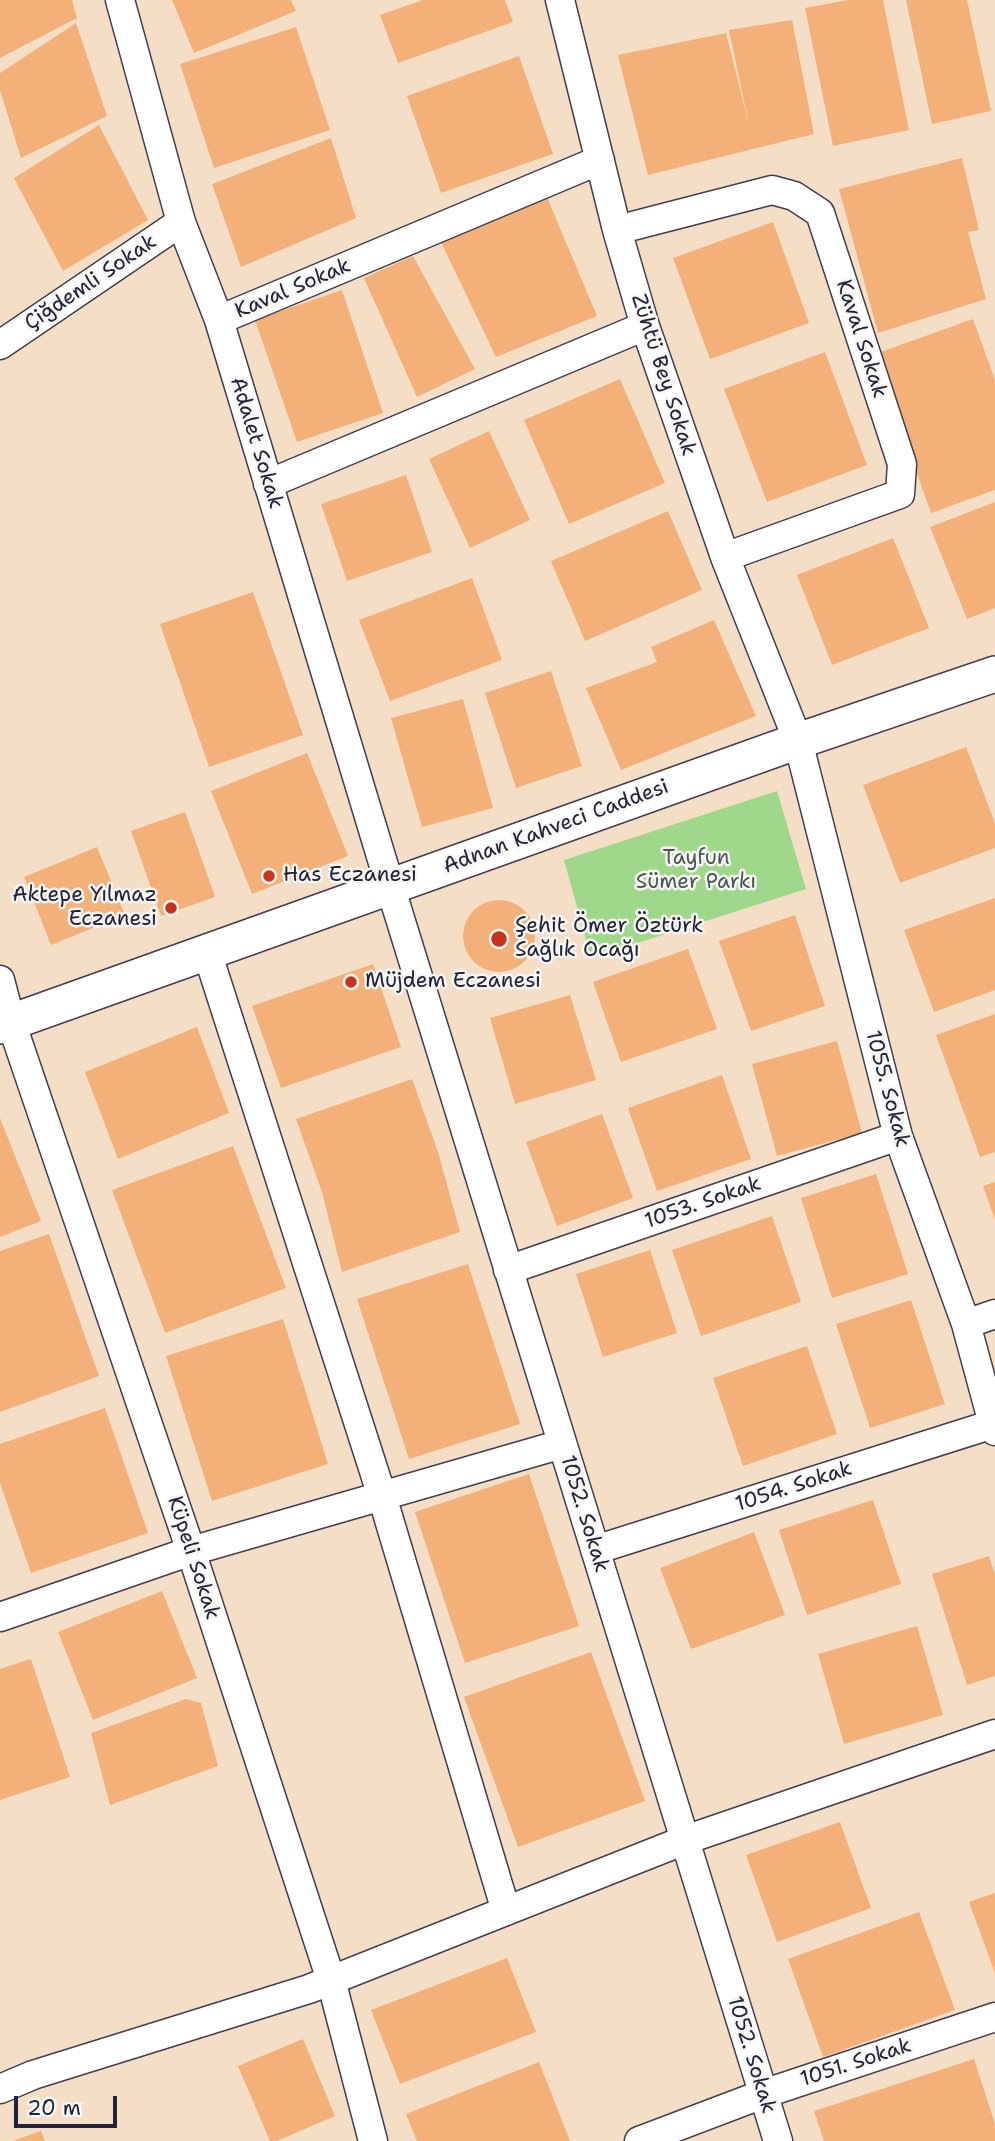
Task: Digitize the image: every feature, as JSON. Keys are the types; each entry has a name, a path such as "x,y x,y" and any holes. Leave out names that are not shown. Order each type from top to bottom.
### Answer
{"street":[{"name":"Adalet Sokak","path":"120,0 181,222 219,320 390,886"},
{"name":"Zühtü Bey Sokak","path":"560,0 617,230 645,326 725,557 798,741"},
{"name":"Kaval Sokak","path":"219,320 600,160"},
{"name":"Kaval Sokak","path":"617,230 772,190 794,196 820,213 902,464 900,494 725,557"},
{"name":"Çiğdemli Sokak","path":"0,345 181,222"},
{"path":"268,485 645,326"},
{"name":"Adnan Kahveci Caddesi","path":"6,1024 798,741 995,674"},
{"name":"1055. Sokak","path":"798,741 898,1136 967,1324 994,1428"},
{"name":"1052. Sokak","path":"390,886 778,2141"},
{"path":"207,953 382,1496 506,1911"},
{"name":"Küpeli Sokak","path":"0,980 6,1024 191,1551 331,1980 373,2141"},
{"name":"1053. Sokak","path":"508,1270 898,1136"},
{"path":"967,1324 995,1314"},
{"name":"1054. Sokak","path":"595,1550 994,1428"},
{"path":"0,1617 191,1551 562,1444"},
{"path":"0,2090 33,2075 331,1980 685,1840 995,1734"},
{"name":"1051. Sokak","path":"639,2141 763,2094 995,2017"}],"green space":[{"name":"Tayfun Sümer Parkı","path":"777,791 806,889 591,958 564,860"}],"building":[{"path":"0,0 72,0 77,18 0,58"},
{"path":"172,0 291,0 296,11 194,53"},
{"path":"423,0 505,0 513,22 398,63 380,15"},
{"path":"848,0 883,0 909,130 833,146 805,8"},
{"path":"906,0 967,0 991,111 932,124"},
{"path":"792,20 814,134 648,175 618,55 726,33 749,125 729,30"},
{"path":"76,23 107,116 21,158 0,90 0,73"},
{"path":"296,27 330,130 214,168 180,64"},
{"path":"519,56 553,154 441,193 407,96"},
{"path":"99,125 148,220 63,271 14,178"},
{"path":"331,138 356,218 241,267 212,184"},
{"path":"962,158 979,230 968,232 986,299 878,333 839,189"},
{"path":"544,190 597,316 496,357 439,238"},
{"path":"773,222 809,323 710,359 673,258"},
{"path":"413,256 475,369 417,397 364,278"},
{"path":"342,290 383,413 297,442 255,320"},
{"path":"973,319 995,380 995,490 931,513 875,354"},
{"path":"825,352 867,465 767,502 724,389"},
{"path":"620,379 665,483 569,524 524,420"},
{"path":"489,431 530,520 470,548 429,459"},
{"path":"406,475 432,552 347,581 321,504"},
{"path":"995,502 995,608 967,619 930,527"},
{"path":"668,511 702,590 585,641 551,561"},
{"path":"893,538 929,628 832,665 797,575"},
{"path":"472,578 502,660 390,701 359,620"},
{"path":"253,592 303,735 209,767 160,624"},
{"path":"714,620 756,716 621,770 586,688 657,662 651,647"},
{"path":"551,671 582,766 516,788 485,693"},
{"path":"463,699 493,808 422,827 391,718"},
{"path":"966,747 995,823 995,848 900,883 863,785"},
{"path":"307,753 348,856 252,894 211,791"},
{"path":"185,812 215,897 161,916 131,831"},
{"path":"97,847 125,915 51,945 24,877"},
{"path":"995,898 995,990 934,1012 904,930"},
{"name":"Şehit Ömer Öztürk Sağlık Ocağı","path":"499,900 519,906 529,916 535,936 529,956 519,966 499,972 479,966 469,956 463,936 469,916 479,906"},
{"path":"795,915 825,1006 751,1031 719,941"},
{"path":"688,949 717,1029 621,1062 593,982"},
{"path":"373,964 401,1047 281,1088 252,1006"},
{"path":"570,995 596,1080 515,1104 490,1018"},
{"path":"995,1014 995,1152 980,1157 936,1035"},
{"path":"197,1027 229,1113 118,1159 85,1072"},
{"path":"837,1041 862,1133 777,1156 752,1064"},
{"path":"722,1075 751,1159 657,1191 628,1108"},
{"path":"412,1079 438,1152 460,1232 342,1272 322,1192 296,1119"},
{"path":"602,1114 633,1198 557,1226 526,1142"},
{"path":"0,1118 41,1221 0,1237"},
{"path":"233,1146 286,1288 165,1333 112,1190"},
{"path":"876,1174 908,1274 832,1298 801,1198"},
{"path":"995,1182 995,1220 983,1186"},
{"path":"772,1216 801,1302 701,1336 672,1250"},
{"path":"49,1234 99,1376 0,1412 0,1251"},
{"path":"650,1250 677,1333 603,1357 576,1274"},
{"path":"468,1264 520,1424 409,1459 357,1299"},
{"path":"911,1300 945,1404 870,1428 836,1324"},
{"path":"283,1319 328,1464 212,1501 166,1356"},
{"path":"807,1346 837,1434 743,1466 713,1378"},
{"path":"105,1408 148,1533 31,1573 0,1483 0,1444"},
{"path":"529,1474 579,1626 465,1663 415,1512"},
{"path":"873,1500 901,1584 807,1615 779,1530"},
{"path":"754,1532 785,1615 691,1649 660,1568"},
{"path":"989,1556 995,1574 995,1676 967,1685 932,1574"},
{"path":"162,1591 197,1678 93,1720 58,1632"},
{"path":"917,1626 943,1715 844,1744 818,1654"},
{"path":"591,1652 645,1801 518,1847 464,1697"},
{"path":"31,1659 70,1777 0,1800 0,1669"},
{"path":"186,1699 201,1703 218,1766 110,1805 91,1733"},
{"path":"840,1822 871,1908 777,1942 746,1855"},
{"path":"995,1893 995,1973 969,1902"},
{"path":"919,1912 955,2010 823,2057 788,1959"},
{"path":"507,1958 536,2032 400,2084 371,2010"},
{"path":"303,2039 335,2116 277,2141 270,2141 238,2066"},
{"path":"974,2059 995,2124 995,2141 824,2141 814,2111"},
{"path":"539,2062 570,2141 417,2141 406,2114"},
{"path":"41,2131 45,2141 13,2141"}],"place":[{"name":"Has Eczanesi","path":"269,876"},
{"name":"Aktepe Yılmaz Eczanesi","path":"171,908"},
{"name":"Şehit Ömer Öztürk Sağlık Ocağı","path":"499,939"},
{"name":"Müjdem Eczanesi","path":"351,982"}]}
